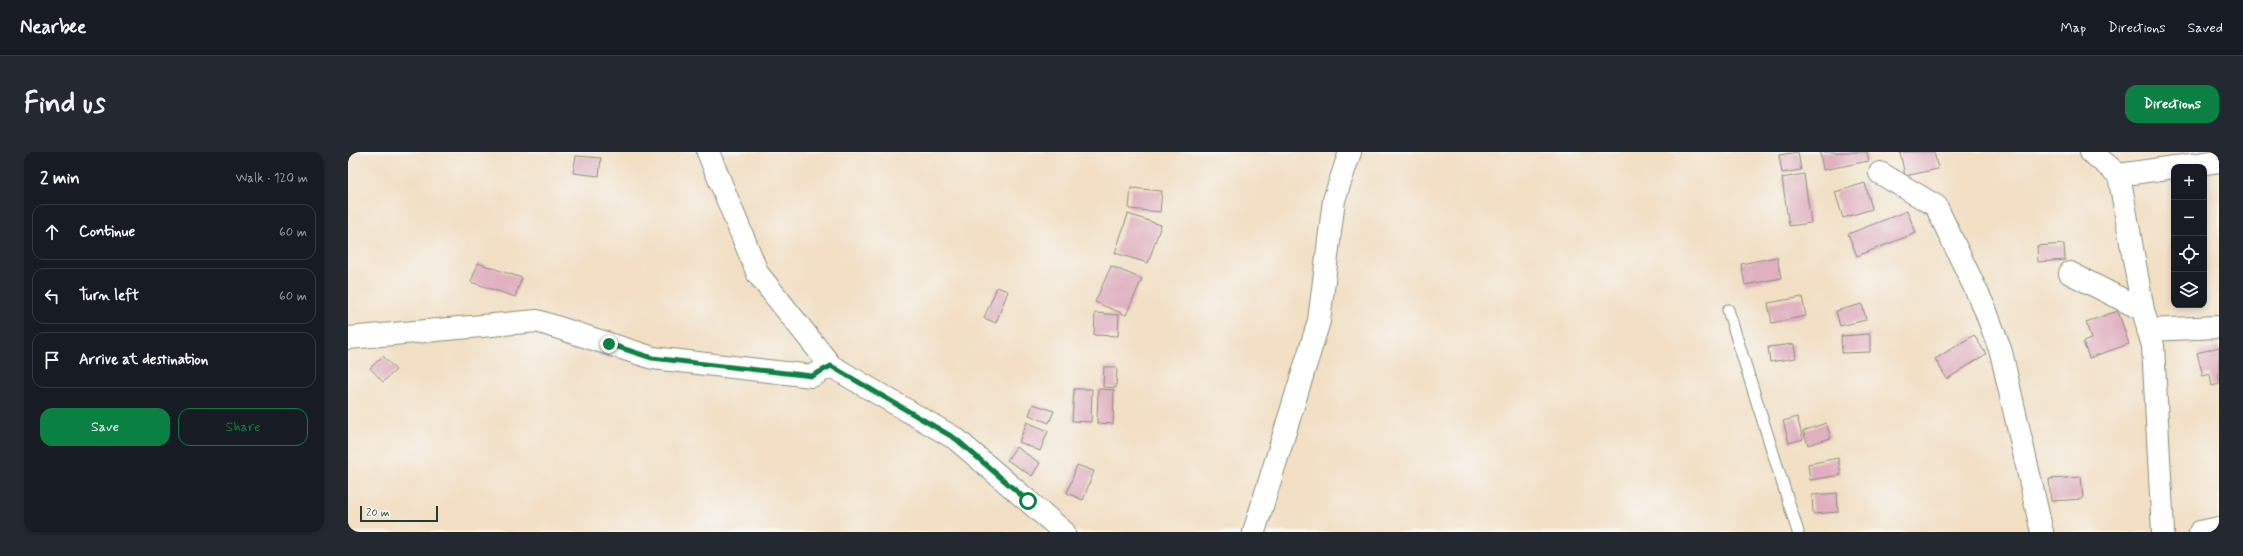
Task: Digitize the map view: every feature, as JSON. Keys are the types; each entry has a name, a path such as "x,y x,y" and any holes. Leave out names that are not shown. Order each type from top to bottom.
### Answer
{"street":[{"path":"708,152 758,274 831,366 956,439 1064,532"},
{"path":"1254,532 1319,321 1334,200 1350,152"},
{"path":"2091,152 2119,175 2146,320 2153,346 2163,532"},
{"path":"2198,164 2219,161"},
{"path":"2119,175 2171,168"},
{"path":"1880,173 1936,206 1985,310 2001,352 2042,532"},
{"path":"2070,274 2146,320 2219,327"},
{"path":"348,338 537,321 652,358 812,376 831,366"},
{"path":"2200,532 2219,528"}],"lane":[{"path":"1728,310 1798,532"}],"building":[{"path":"1798,152 1801,170 1782,173 1779,155"},
{"path":"1820,152 1867,152 1869,161 1823,170"},
{"path":"1900,152 1934,152 1938,169 1905,176"},
{"path":"576,156 601,158 599,176 573,173"},
{"path":"1804,174 1811,223 1789,226 1782,178"},
{"path":"1865,183 1872,209 1843,218 1835,192"},
{"path":"1131,188 1162,191 1160,212 1129,209"},
{"path":"1907,211 1916,233 1857,256 1848,234"},
{"path":"1128,214 1161,225 1148,263 1115,253"},
{"path":"2064,244 2065,260 2038,262 2037,246"},
{"path":"1777,257 1781,278 1745,285 1741,264"},
{"path":"478,263 522,278 515,297 471,282"},
{"path":"1111,266 1142,279 1126,315 1095,302"},
{"path":"997,287 1008,291 996,323 984,318"},
{"path":"1802,297 1806,316 1772,323 1768,303"},
{"path":"1862,304 1866,320 1840,326 1836,311"},
{"path":"2118,311 2129,344 2089,358 2083,342 2091,339 2086,322"},
{"path":"1095,313 1119,315 1118,336 1094,335"},
{"path":"1870,334 1870,352 1842,353 1841,336"},
{"path":"1974,335 1986,354 1947,379 1935,359"},
{"path":"1794,344 1796,358 1770,362 1768,347"},
{"path":"2219,347 2219,384 2212,386 2210,374 2203,376 2197,353"},
{"path":"383,356 396,370 383,382 370,368"},
{"path":"1104,367 1117,367 1116,388 1103,387"},
{"path":"1074,389 1092,389 1091,422 1072,421"},
{"path":"1098,389 1114,390 1113,424 1097,423"},
{"path":"1033,404 1054,411 1049,423 1029,415"},
{"path":"1797,417 1803,439 1789,443 1783,421"},
{"path":"1027,422 1048,431 1040,451 1019,442"},
{"path":"1826,423 1831,438 1808,445 1803,431"},
{"path":"1016,447 1040,463 1032,476 1007,460"},
{"path":"1838,458 1841,475 1810,480 1808,464"},
{"path":"1077,465 1094,471 1083,500 1067,493"},
{"path":"2081,477 2083,499 2051,501 2049,479"},
{"path":"1837,493 1838,512 1813,514 1812,495"}],"route":[{"path":"609,344 652,358 812,376 831,366 956,439 1028,501"}]}
